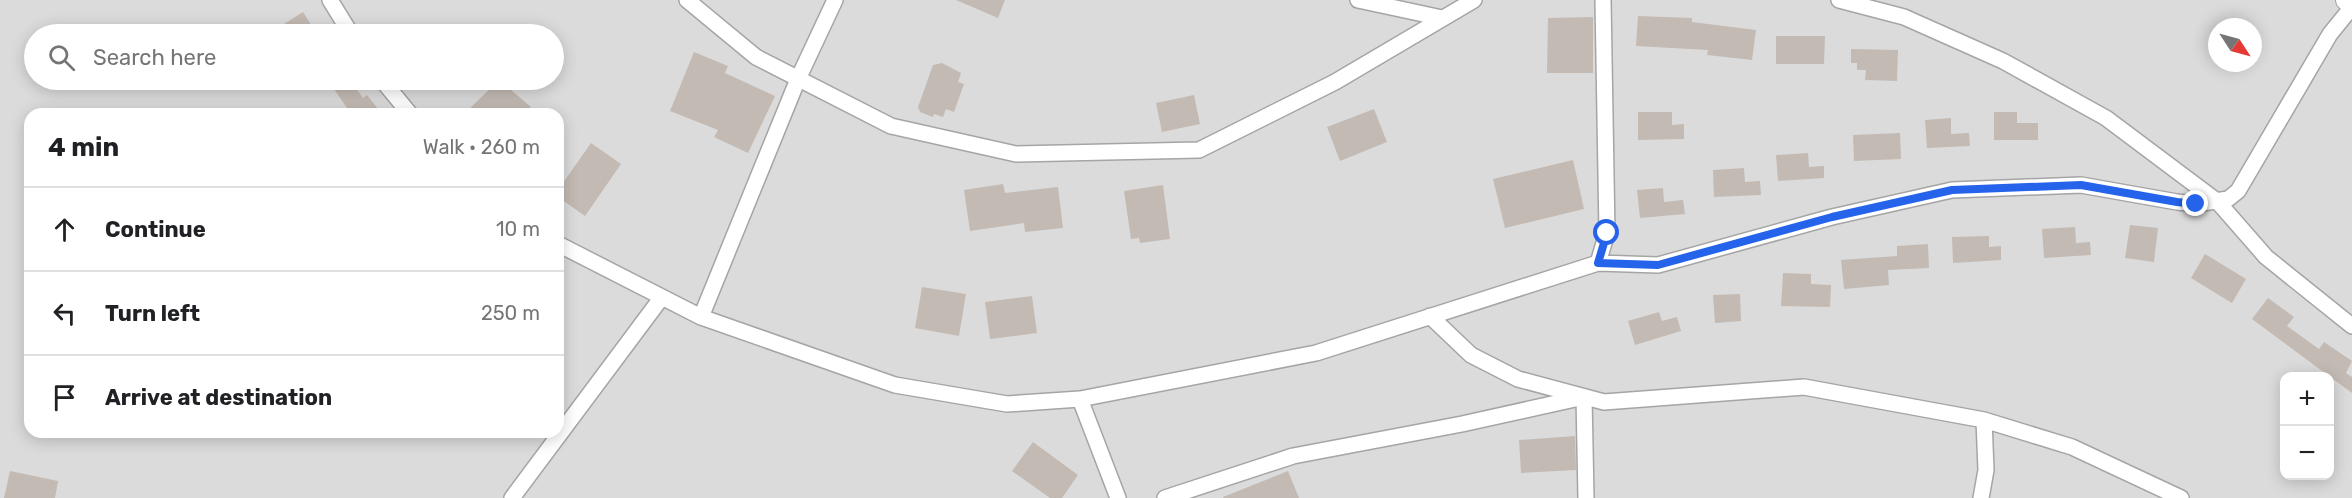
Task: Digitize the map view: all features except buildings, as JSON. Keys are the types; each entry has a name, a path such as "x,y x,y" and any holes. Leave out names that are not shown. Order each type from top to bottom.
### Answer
{"street":[{"path":"330,0 345,24"},
{"path":"687,0 756,57 891,126 1016,154 1199,150 1335,82 1474,0"},
{"path":"701,318 798,79 835,0"},
{"path":"1358,0 1442,18"},
{"path":"1598,263 1607,233 1603,0"},
{"path":"1839,0 1904,17 2002,61 2106,118 2218,202 2266,257 2352,326"},
{"path":"564,247 701,318 895,385 1007,404 1080,399 1316,353 1598,263 1658,265 1832,217 1952,190 2072,185 2177,202 2218,202 2228,199 2238,191 2330,34 2352,6 2346,0"},
{"path":"390,90 405,108"},
{"path":"564,428 662,297"},
{"path":"1431,316 1471,356 1518,379 1604,402 1804,387 1984,420 2072,447 2181,498"},
{"path":"1165,498 1293,456 1462,424 1584,397"},
{"path":"1584,397 1586,498"},
{"path":"1080,399 1118,498"},
{"path":"1981,498 1986,470 1984,420"},
{"path":"512,498 557,438"}],"shaded area":[{"path":"0,0 2352,0 2352,498 0,498"}],"route":[{"path":"1607,233 1598,263 1658,265 1832,217 1952,190 2081,185 2196,204"}]}
